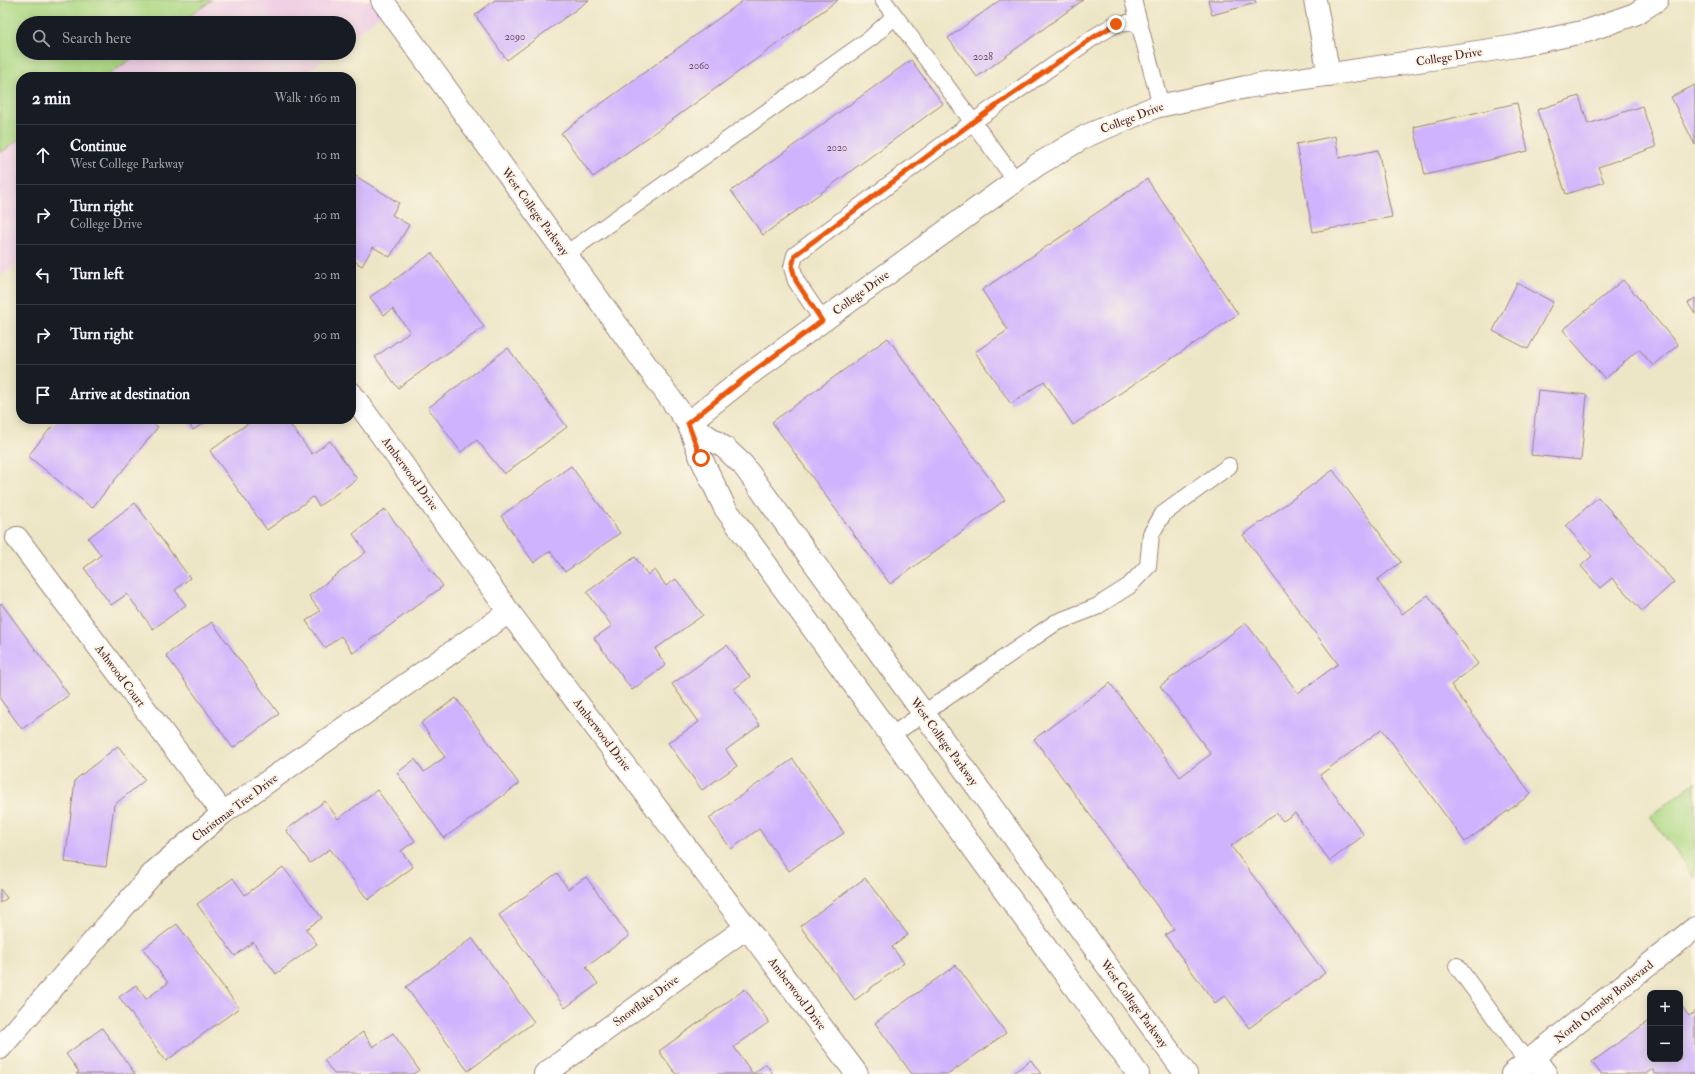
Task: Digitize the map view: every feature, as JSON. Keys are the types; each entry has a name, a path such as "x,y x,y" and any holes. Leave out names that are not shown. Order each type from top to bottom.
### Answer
{"street":[{"name":"West College Parkway","path":"382,0 688,423 701,458 725,508 1138,1074"},
{"path":"1315,0 1329,75"},
{"name":"College Drive","path":"688,423 755,370 1016,180 1086,136 1161,106 1246,87 1517,46 1587,31 1635,14 1657,0"},
{"name":"Amberwood Drive","path":"356,400 509,612 857,1074"},
{"name":"West College Parkway","path":"688,423 726,448 743,465 1186,1074"},
{"name":"Ashwood Court","path":"17,538 223,813"},
{"name":"Christmas Tree Drive","path":"0,1048 155,871 223,813 509,612"},
{"name":"Snowflake Drive","path":"545,1074 747,927"},
{"name":"North Ormsby Boulevard","path":"1530,1067 1695,928"}],"lane":[{"path":"883,0 1016,180"},
{"path":"1133,0 1161,106"},
{"path":"566,254 870,38 895,16"},
{"path":"822,321 796,281 792,267 795,255 973,122 1094,37 1116,24 1138,22"},
{"path":"892,735 1055,623 1096,607 1129,586 1148,566 1151,534 1163,514 1229,466"},
{"path":"1457,966 1530,1067"}],"shaded area":[{"path":"0,0 400,0 356,35 356,16 16,16 16,60 323,60 307,72 16,72 16,265 0,277"}],"green space":[{"path":"0,0 212,0 190,16 16,16 16,60 129,60 113,72 16,72 16,142 0,153"},
{"path":"1695,782 1695,878 1650,816"}],"building":[{"path":"495,0 589,0 507,60 475,15"},
{"path":"744,0 838,0 593,177 561,133"},
{"path":"1000,0 1083,0 977,77 948,38"},
{"path":"1208,0 1255,0 1256,3 1212,15"},
{"path":"911,60 943,104 763,235 731,191"},
{"path":"1695,85 1695,145 1671,97"},
{"path":"1579,96 1588,124 1642,106 1656,147 1598,167 1604,182 1566,194 1537,110"},
{"path":"1517,103 1528,151 1425,175 1414,127"},
{"path":"1335,136 1339,158 1378,150 1392,217 1313,232 1296,144"},
{"path":"356,176 399,203 392,215 409,225 390,257 373,247 362,266 356,262"},
{"path":"1147,179 1238,314 1073,425 1044,381 1011,404 975,352 1008,330 982,290"},
{"path":"432,253 484,327 398,388 375,357 410,332 393,309 384,315 370,297"},
{"path":"1623,280 1678,345 1653,366 1639,349 1605,379 1563,330"},
{"path":"1517,283 1553,302 1528,349 1493,331"},
{"path":"1695,298 1695,314 1688,303"},
{"path":"888,338 1005,500 890,584 772,422"},
{"path":"508,348 567,427 504,474 477,440 461,452 428,408"},
{"path":"1538,390 1587,395 1581,460 1531,455"},
{"path":"54,424 154,424 158,427 92,508 28,456"},
{"path":"189,424 203,424 193,430"},
{"path":"247,424 290,424 312,454 330,441 357,479 319,506 313,497 267,530 210,451"},
{"path":"571,466 620,533 565,572 550,551 534,563 501,516"},
{"path":"1333,470 1401,562 1377,580 1402,614 1428,595 1478,664 1451,685 1531,794 1465,842 1382,729 1320,775 1364,835 1330,861 1295,813 1283,821 1276,813 1231,846 1325,973 1249,1028 1225,995 1215,1003 1165,935 1174,929 1034,739 1110,683 1180,777 1211,754 1160,686 1246,623 1298,693 1338,664 1243,535"},
{"path":"1598,497 1674,582 1642,611 1612,578 1600,588 1581,566 1592,556 1566,526"},
{"path":"135,503 190,578 175,590 186,605 153,629 127,594 111,605 84,568 101,555 88,538"},
{"path":"385,509 443,586 353,653 341,636 325,648 306,621 320,611 309,596 366,552 353,534"},
{"path":"635,557 648,575 655,570 666,586 676,579 703,615 655,649 666,665 632,690 594,638 612,626 587,592"},
{"path":"1,603 69,695 22,729 0,699"},
{"path":"212,622 279,714 233,748 166,655"},
{"path":"727,645 750,677 734,689 760,725 726,750 737,766 702,790 668,743 699,722 672,684"},
{"path":"456,698 519,784 444,838 397,773 415,759 424,772 445,757 421,723"},
{"path":"118,746 145,780 114,805 106,867 65,862 75,780"},
{"path":"793,759 844,833 789,871 759,829 731,849 709,818"},
{"path":"377,790 415,841 401,851 413,867 368,900 330,849 310,863 286,830 325,801 338,819"},
{"path":"283,867 322,918 306,929 317,944 276,974 253,942 235,956 197,904 233,878 245,895"},
{"path":"557,873 568,889 586,877 629,936 586,967 598,984 565,1008 499,915"},
{"path":"865,878 908,935 892,947 904,963 855,1000 800,926"},
{"path":"0,889 7,898 0,903"},
{"path":"177,924 239,1008 166,1061 119,997 136,985 146,999 168,983 143,949"},
{"path":"472,938 534,1022 468,1071 406,987"},
{"path":"956,965 1006,1033 949,1074 912,1074 875,1023"},
{"path":"745,989 769,1022 734,1047 753,1074 676,1074 659,1051"},
{"path":"1683,1008 1689,1016 1695,1012 1695,1074 1655,1074 1652,1069 1646,1074 1601,1074 1592,1062 1647,1022 1647,1062 1683,1062"},
{"path":"102,1028 135,1074 76,1074 79,1072 66,1054"},
{"path":"363,1032 373,1047 393,1033 419,1070 413,1074 334,1074 324,1060"},
{"path":"1031,1060 1041,1074 1012,1074"},
{"path":"766,1064 773,1074 753,1074"}],"route":[{"path":"701,458 688,423 755,370 822,321 796,281 792,267 795,255 973,122 1094,37 1116,24"}]}
